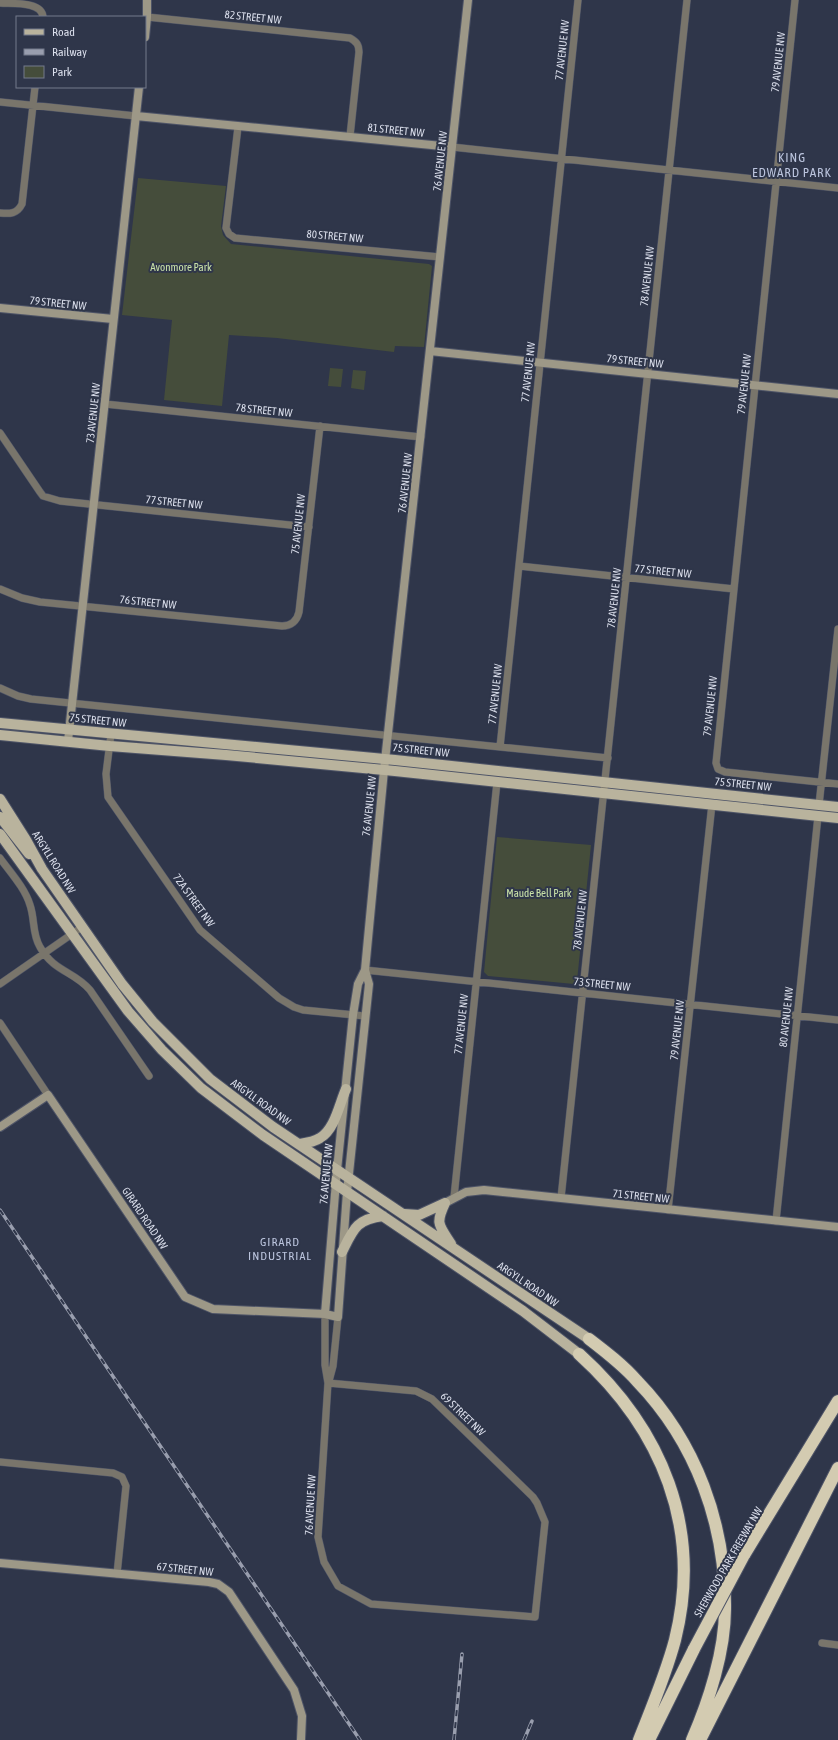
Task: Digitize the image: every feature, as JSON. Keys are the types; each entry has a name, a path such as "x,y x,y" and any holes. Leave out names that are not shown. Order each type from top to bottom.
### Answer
{"highway":[{"path":"590,1339 620,1363 638,1381 672,1425 690,1454 706,1489 716,1525 724,1567 725,1610 722,1642 706,1702 692,1740"},
{"path":"579,1354 608,1381 633,1412 653,1447 668,1480 678,1511 683,1557 681,1605 675,1640 665,1672 639,1740"},
{"name":"SHERWOOD PARK FREEWAY NW","path":"649,1740 694,1649 744,1555 838,1401"},
{"path":"700,1740 838,1468"}],"main road":[{"name":"75 STREET NW","path":"0,723 385,759 838,807"},
{"path":"0,734 110,746 384,770 838,818"},
{"path":"0,742 21,736"},
{"name":"ARGYLL ROAD NW","path":"0,799 26,840 42,870 136,1002 171,1041 210,1079 228,1094 401,1214 590,1339"},
{"path":"0,817 42,870"},
{"path":"0,834 128,1011 162,1050 187,1075 233,1113 523,1311 579,1354"},
{"path":"299,1144 319,1139 327,1132 334,1122 346,1089"},
{"path":"401,1214 419,1215 444,1202"},
{"path":"444,1202 439,1216 439,1223 452,1247"},
{"path":"342,1252 352,1233 360,1222 369,1217 383,1216"}],"street":[{"path":"146,30 148,17 147,0"},
{"name":"76 AVENUE NW","path":"328,1383 325,1365 325,1314 337,1170 358,984 364,970 385,759 468,0"},
{"name":"77 AVENUE NW","path":"500,747 578,0"},
{"name":"78 AVENUE NW","path":"561,1198 605,793 687,0"},
{"name":"79 AVENUE NW","path":"718,769 716,763 795,0"},
{"path":"0,2 34,6 40,9 43,16"},
{"name":"82 STREET NW","path":"148,17 350,38 356,41 359,46 359,52 350,136"},
{"path":"0,213 12,213 17,211 23,201 35,88"},
{"name":"73 AVENUE NW","path":"68,741 139,88"},
{"name":"81 STREET NW","path":"0,102 238,127 350,136 838,188"},
{"name":"80 STREET NW","path":"238,127 226,228 229,234 235,238 440,258"},
{"name":"79 STREET NW","path":"0,308 114,319"},
{"name":"79 STREET NW","path":"430,351 838,394"},
{"name":"78 STREET NW","path":"105,404 421,437"},
{"name":"75 AVENUE NW","path":"294,622 299,612 320,426"},
{"name":"77 STREET NW","path":"0,433 43,496 51,500 94,506 309,527"},
{"name":"77 STREET NW","path":"519,566 734,589"},
{"name":"76 STREET NW","path":"0,589 31,600 83,606 282,626 294,622"},
{"path":"819,805 838,629"},
{"name":"75 STREET NW","path":"0,688 24,698 72,704 608,758"},
{"name":"72A STREET NW","path":"111,734 106,774 108,797 200,930 238,964 286,1003 299,1009 365,1016"},
{"name":"75 STREET NW","path":"718,769 725,772 838,784"},
{"name":"77 AVENUE NW","path":"454,1197 497,782"},
{"name":"79 AVENUE NW","path":"668,1210 712,804"},
{"name":"80 AVENUE NW","path":"776,1221 818,816"},
{"path":"0,858 28,898 32,909 36,941 44,953 55,966 81,982 90,990 149,1076"},
{"path":"0,984 82,927"},
{"name":"76 AVENUE NW","path":"364,970 369,984 347,1192 333,1366 328,1383 318,1537 324,1562 338,1586 371,1604 535,1617"},
{"name":"73 STREET NW","path":"364,970 838,1020"},
{"name":"GIRARD ROAD NW","path":"0,1023 185,1297 213,1309 325,1314 338,1317"},
{"path":"0,1126 48,1095"},
{"name":"71 STREET NW","path":"444,1202 466,1192 479,1190 838,1227"},
{"name":"69 STREET NW","path":"328,1383 416,1391 423,1393 432,1399 533,1497 545,1522 535,1617"},
{"path":"0,1462 113,1473 122,1477 126,1486 117,1574"},
{"name":"67 STREET NW","path":"0,1562 218,1584 226,1589 290,1684 300,1707 302,1723 301,1740"},
{"path":"822,1643 838,1645"}],"green space":[{"name":"Avonmore Park","path":"138,178 226,186 221,226 223,235 231,244 429,264 432,266 424,347 395,346 394,352 277,338 229,335 222,406 164,400 172,320 122,315"},
{"path":"330,368 343,369 341,387 328,386"},
{"path":"353,370 366,371 364,390 351,388"},
{"name":"Maude Bell Park","path":"497,837 591,845 577,981 574,984 488,976 484,972"}],"railway":[{"path":"0,1210 360,1740"},
{"path":"454,1740 462,1654"},
{"path":"524,1740 532,1721"}],"district":[{"name":"KING EDWARD PARK","path":"792,164"},
{"name":"GIRARD INDUSTRIAL","path":"280,1249"}]}
